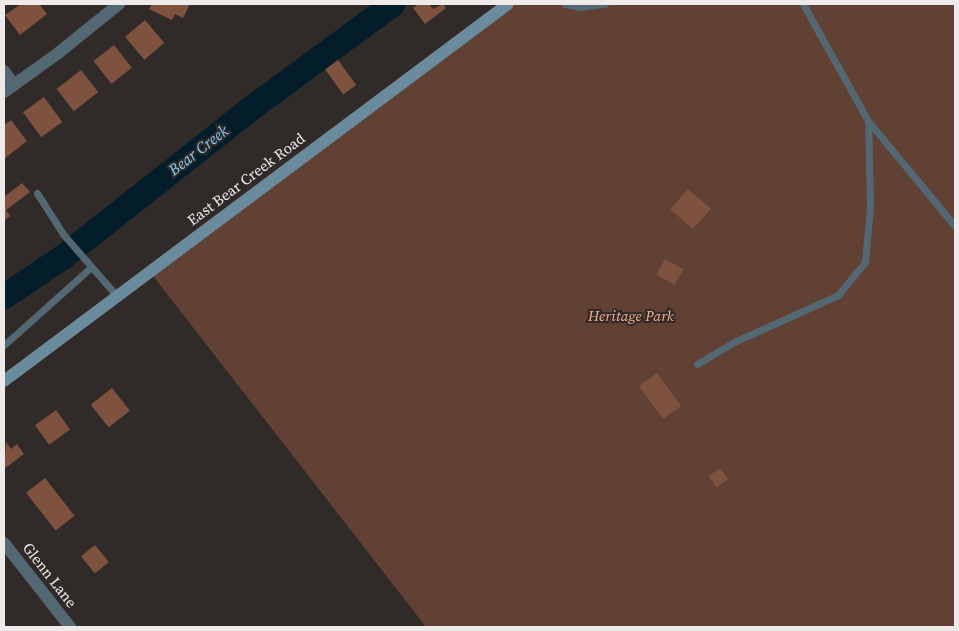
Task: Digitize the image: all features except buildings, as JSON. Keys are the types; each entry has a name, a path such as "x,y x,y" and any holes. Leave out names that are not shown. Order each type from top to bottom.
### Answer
{"main road":[{"name":"East Bear Creek Road","path":"4,381 116,295 508,4"}],"street":[{"path":"4,71 9,88 119,4"},
{"name":"Glenn Lane","path":"4,544 70,627"}],"lane":[{"path":"565,4 579,7 605,4"},
{"path":"803,4 868,121 955,226"},
{"path":"697,364 734,342 838,295 865,262 870,206 868,121"},
{"path":"37,192 63,234 90,268 116,295"},
{"path":"4,345 90,268"}],"green space":[{"name":"Heritage Park","path":"499,4 955,4 955,627 426,627 146,267"}],"waterway":[{"name":"Bear Creek","path":"4,296 62,257 256,104 392,4"}]}
